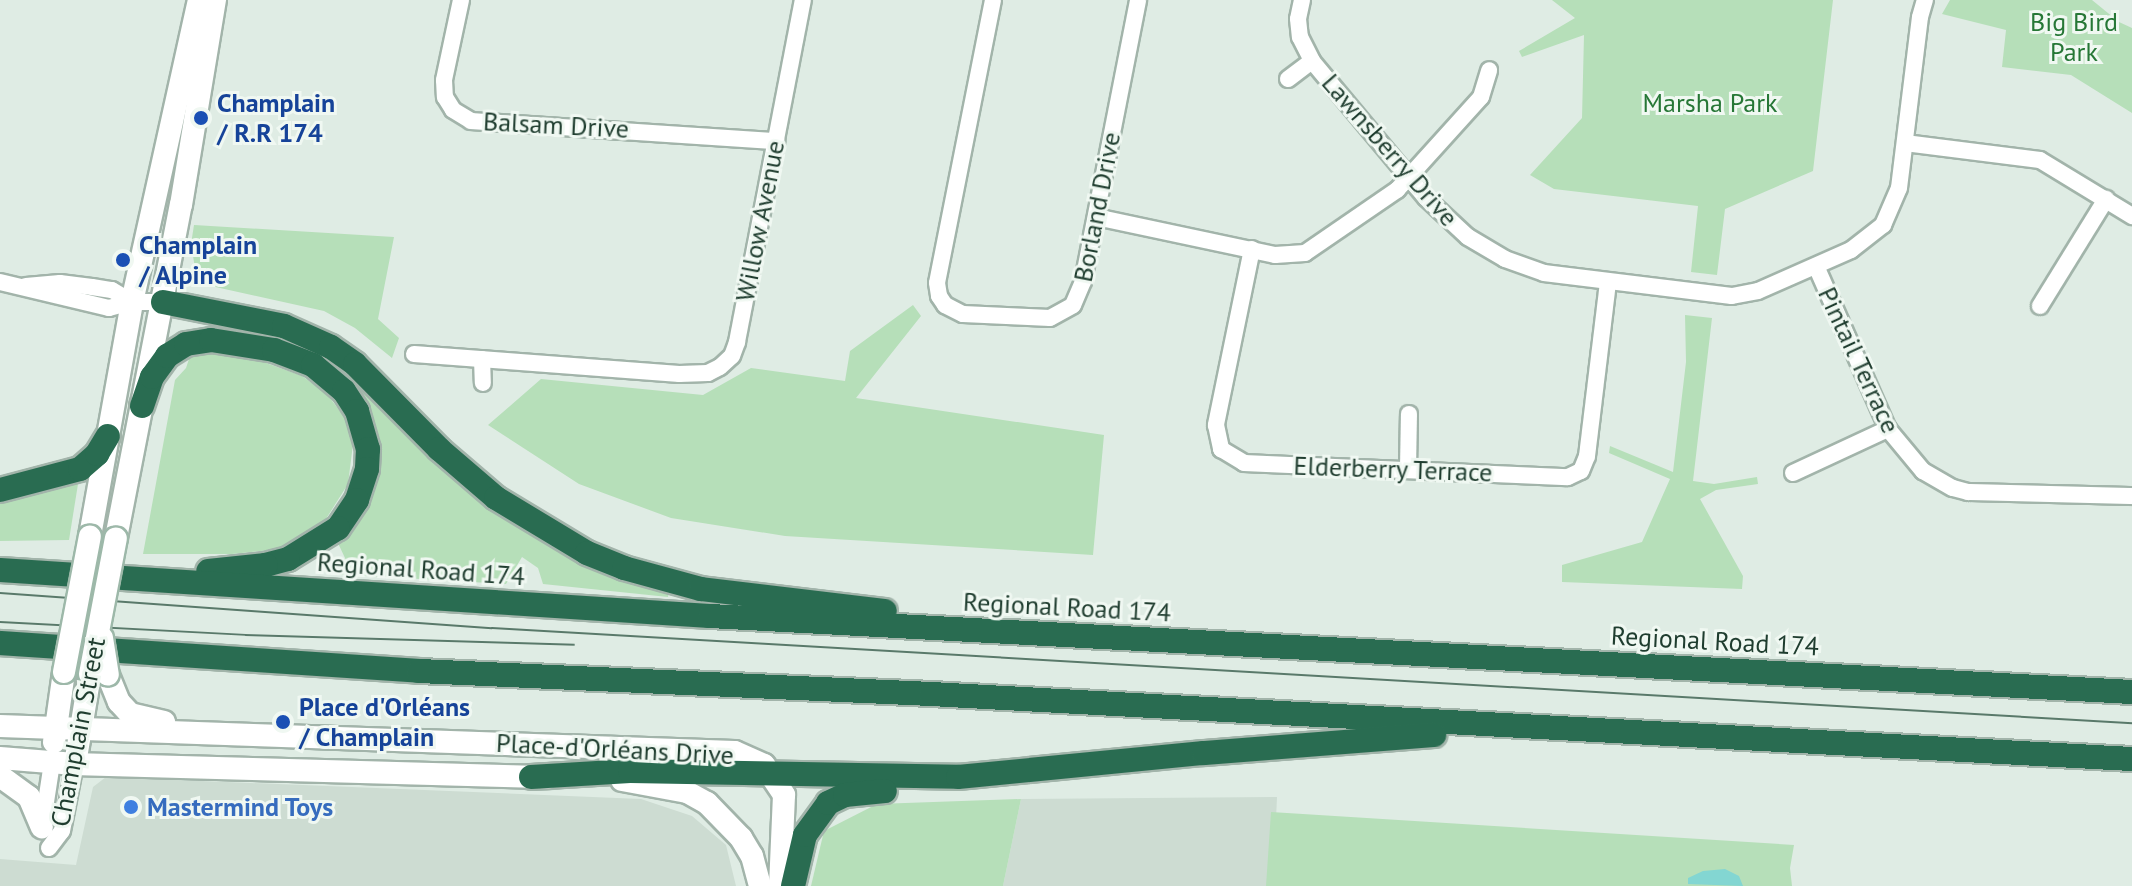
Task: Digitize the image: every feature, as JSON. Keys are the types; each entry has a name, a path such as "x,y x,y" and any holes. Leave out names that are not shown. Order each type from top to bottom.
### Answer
{"highway":[{"path":"163,302 284,326 331,347 366,375 439,449 496,498 587,553 624,568 701,589 1126,638"},
{"path":"0,561 191,572 266,565 304,551 338,528 364,485 368,449 357,411 331,378 295,357 227,341 186,344 160,364 142,406"},
{"path":"0,490 80,469 97,454 108,436"},
{"name":"Regional Road 174","path":"0,570 1126,638 2132,692"},
{"path":"0,643 419,671 947,695 2132,759"},
{"path":"1899,680 2132,679"},
{"path":"531,777 630,771 958,777 1204,753 1437,735 1705,738"},
{"path":"793,886 805,835 828,803 863,791 918,786 958,777"}],"main road":[{"name":"Champlain Street","path":"52,763 64,672 132,302 199,0"},
{"name":"Champlain Street","path":"75,764 80,731 99,674 100,625 163,302 215,0"},
{"path":"99,674 119,702 142,720 300,738"},
{"name":"Place-d'Orléans Drive","path":"0,726 735,752 753,757 773,776"},
{"name":"Place-d'Orléans Drive","path":"0,758 75,764 625,780 687,792 726,818 752,856 760,886"},
{"path":"0,776 29,797 42,827"},
{"path":"773,776 784,795 780,886"}],"street":[{"name":"Balsam Drive","path":"461,0 444,80 445,97 453,110 471,121 776,141"},
{"name":"Willow Avenue","path":"414,354 650,372 708,373 732,356 803,0"},
{"name":"Borland Drive","path":"993,0 937,283 939,296 945,305 963,314 1050,318 1063,313 1080,293 1138,0"},
{"name":"Lawnsberry Drive","path":"1302,0 1298,19 1300,37 1312,61 1446,219 1487,249 1544,273 1732,296 1758,291 1816,266 1863,243 1883,225 1896,201 1920,17 1925,0"},
{"name":"Lawnsberry Drive","path":"1288,79 1312,61"},
{"path":"1096,217 1291,256 1305,253 1397,190 1481,97 1489,70"},
{"path":"1905,143 2040,160 2132,216"},
{"path":"2040,306 2106,199"},
{"name":"Elderberry Terrace","path":"1252,249 1216,425 1221,449 1244,463 1568,477 1581,471 1587,456 1608,283"},
{"name":"Pintail Terrace","path":"1816,266 1888,429 1923,471 1953,488 1984,493 2132,496"},
{"path":"0,282 24,286 71,284 112,290 132,302 163,302"},
{"path":"482,359 483,383"},
{"path":"1408,469 1409,414"},
{"path":"1793,473 1888,429"},
{"name":"Champlain Street","path":"52,763 42,827 49,848 62,831 75,764"}],"shaded area":[{"path":"106,777 641,799 692,816 726,845 736,886 0,886 0,859 76,865 93,787"},
{"path":"1277,797 1273,886 1003,886 1021,799"}],"green space":[{"name":"Marsha Park","path":"1552,0 1833,0 1813,171 1725,209 1717,275 1691,272 1698,206 1554,189 1530,175 1582,118 1584,35 1522,57 1519,51 1575,18"},
{"name":"Big Bird Park","path":"1950,0 2092,0 2119,22 2132,28 2132,113 2071,75 2002,67 2006,30 1942,14"},
{"path":"194,225 394,237 378,319 399,338 392,358 355,328 324,311 202,284 197,280 191,244"},
{"path":"913,305 921,316 856,398 1104,435 1093,555 785,536 671,518 579,484 488,425 541,379 703,395 751,368 845,381 850,351"},
{"path":"1685,315 1712,318 1693,481 1714,484 1757,477 1758,484 1716,490 1700,499 1743,576 1742,589 1562,582 1562,565 1642,542 1670,479 1609,453 1610,446 1673,472 1686,362"},
{"path":"199,351 255,359 302,376 327,394 345,418 353,444 348,484 324,522 298,541 270,550 232,554 143,554 175,380 186,368 190,356"},
{"path":"322,354 337,363 461,482 516,525 593,565 669,591 668,597 543,584 538,568 522,557 506,584 335,574 345,558 337,541 379,454 367,405 320,357"},
{"path":"78,484 69,540 0,541 0,495"},
{"path":"1021,799 1003,886 811,886 824,831 877,804"},
{"path":"1271,812 1794,845 1790,868 1792,886 1266,886"}],"water":[{"path":"1725,869 1739,876 1743,886 1688,884 1688,878 1703,871"}],"tram line":[{"path":"0,593 492,628 2132,723"},
{"path":"0,622 246,635 574,645"}],"place":[{"name":"Champlain / R.R 174","path":"201,118"},
{"name":"Champlain / Alpine","path":"123,260"},
{"name":"Place d'Orléans / Champlain","path":"283,722"},
{"name":"Mastermind Toys","path":"131,807"}]}
